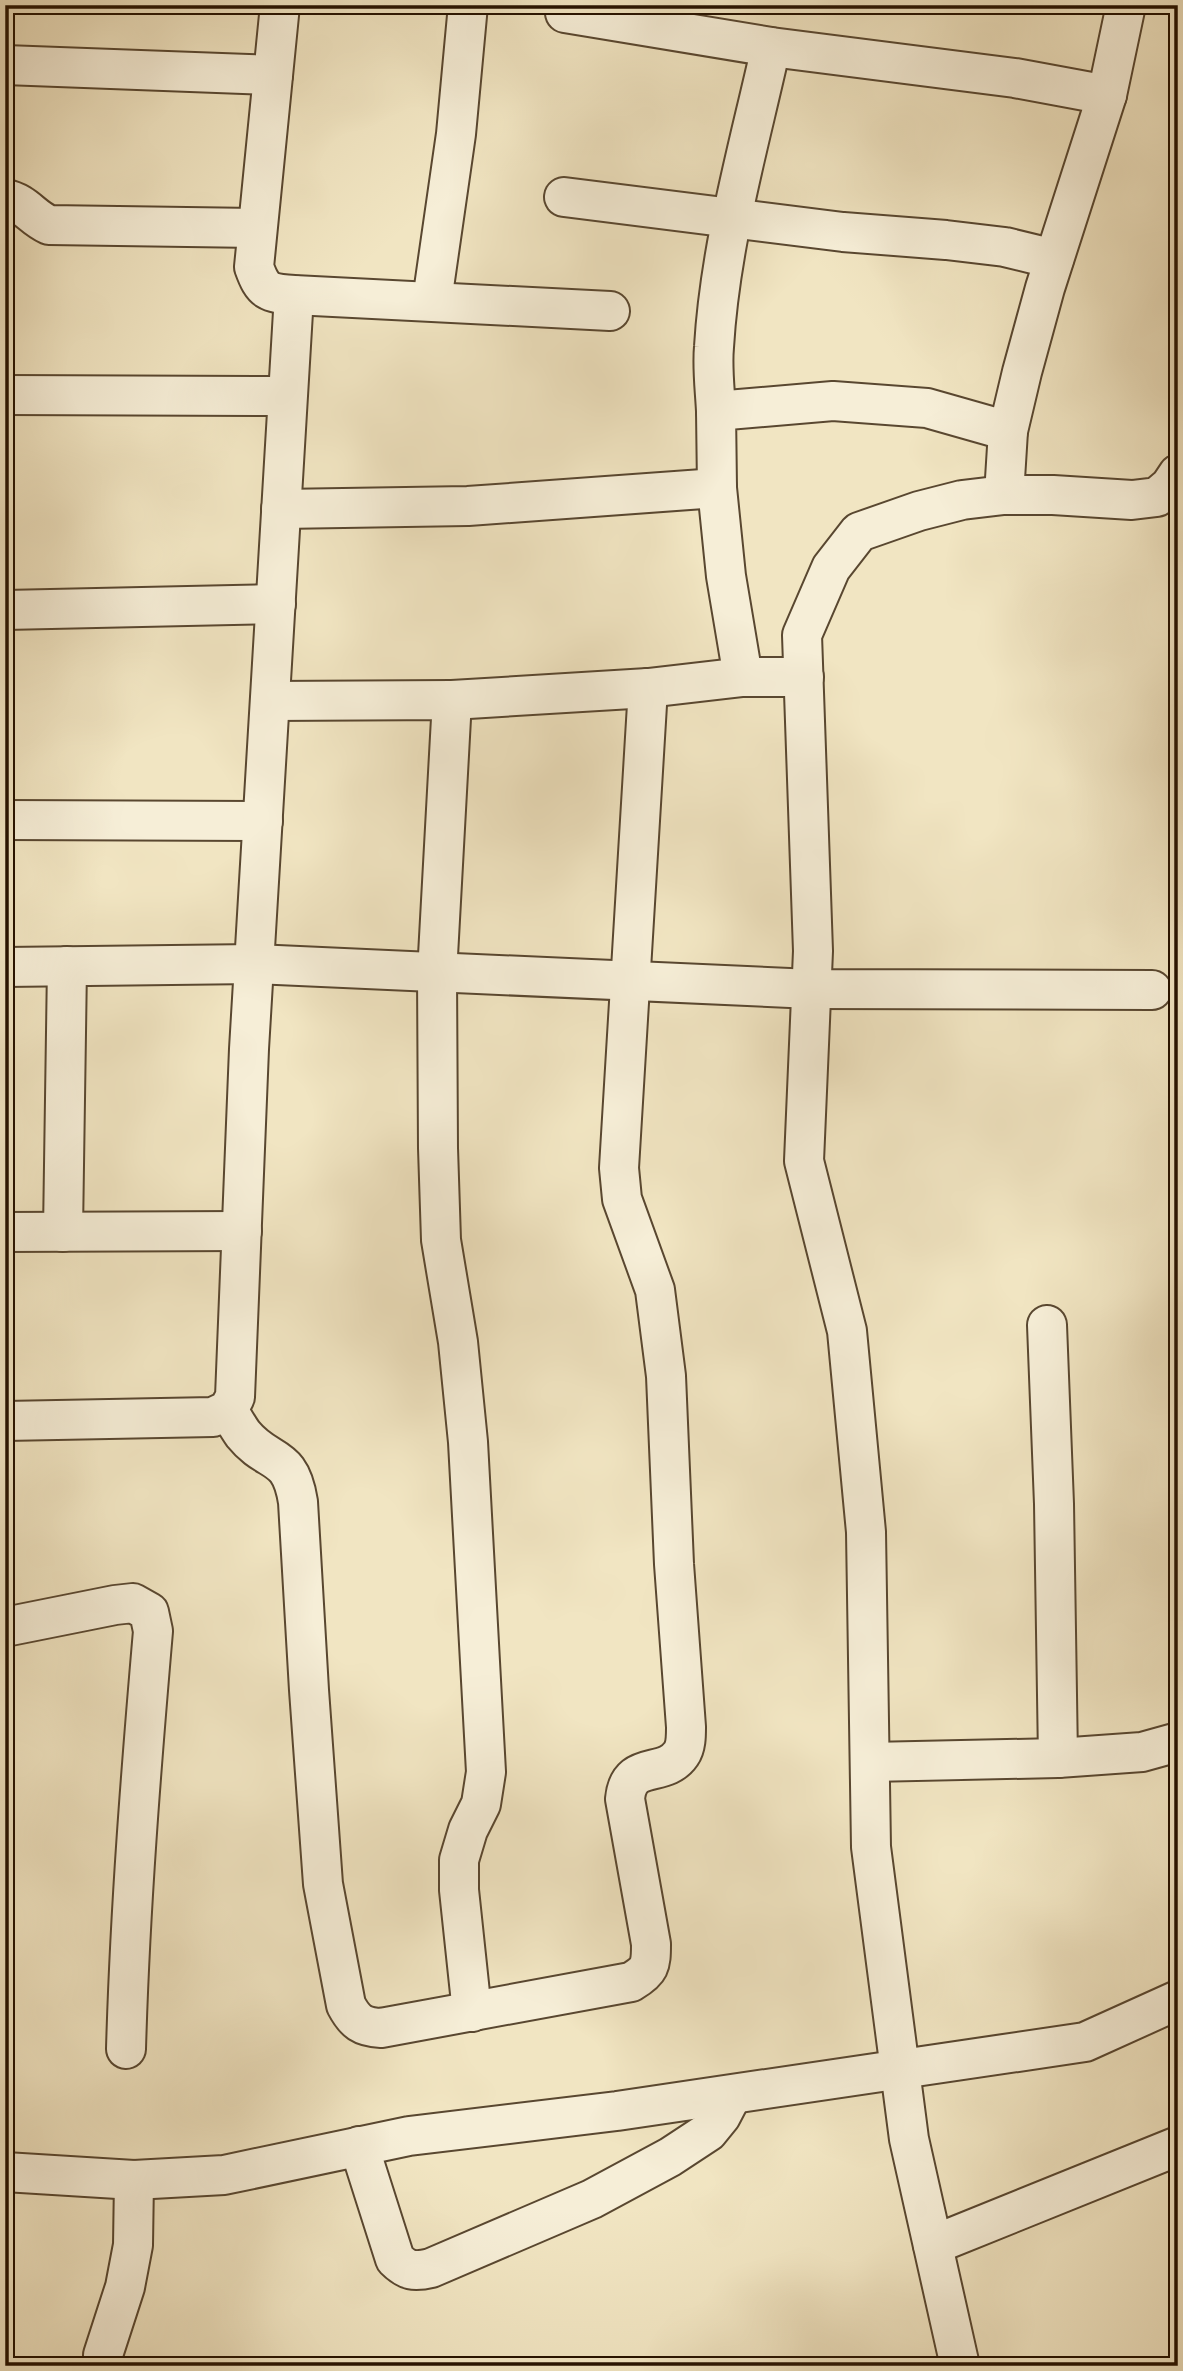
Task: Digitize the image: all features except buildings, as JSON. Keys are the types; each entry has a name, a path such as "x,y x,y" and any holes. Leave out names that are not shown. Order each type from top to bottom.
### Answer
{"street":[{"path":"280,5 254,267 260,285 274,293 294,295 610,311"},
{"path":"432,301 456,134 468,5"},
{"path":"1004,495 1008,431 1054,259 1107,95 1126,5"},
{"path":"565,13 771,47 1015,78 1107,95"},
{"path":"743,677 726,576 717,488 715,337 718,299 732,217 771,47"},
{"path":"5,65 273,75"},
{"path":"564,197 843,232 1005,247 1054,259"},
{"path":"5,199 20,202 38,220 49,225 257,228"},
{"path":"5,1421 213,1417 228,1410 234,1397 255,964 294,295"},
{"path":"5,395 287,396"},
{"path":"716,411 833,401 927,408 1008,431"},
{"path":"960,2366 909,2139 900,2071 872,1847 866,1532 847,1331 804,1161 813,951 803,635 831,568 859,532 919,511 962,500 1004,495 1132,500 1157,497 1170,486 1178,474"},
{"path":"281,509 468,506 717,488"},
{"path":"5,610 276,604"},
{"path":"270,701 452,700 648,688 743,677 804,677"},
{"path":"228,1410 244,1436 286,1466 295,1481 323,1884 346,2005 354,2019 366,2028 381,2028 631,1982 646,1974 651,1961 651,1944 625,1800 626,1787 635,1775 670,1764 681,1755 686,1727 674,1564 666,1376 655,1290 622,1199 618,1168 648,688"},
{"path":"452,700 437,974 438,1148 442,1240 458,1342 468,1442 486,1772 481,1804 468,1830 459,1860 459,1890 472,2012"},
{"path":"5,820 263,821"},
{"path":"5,967 255,964 812,989 1152,990"},
{"path":"63,1232 67,966"},
{"path":"5,1232 242,1231"},
{"path":"1047,1325 1054,1504 1058,1758"},
{"path":"5,1626 133,1603 149,1612 153,1631 137,1823 126,2049"},
{"path":"870,1762 1058,1758 1142,1752 1178,1742"},
{"path":"5,2172 134,2180 224,2175 409,2136 732,2095 1085,2042 1178,2000"},
{"path":"359,2146 395,2259 406,2270 418,2271 431,2268 592,2199 670,2157 708,2132 721,2116 732,2095"},
{"path":"933,2245 1178,2146"},
{"path":"103,2366 103,2355 125,2287 133,2245 134,2180"}]}
